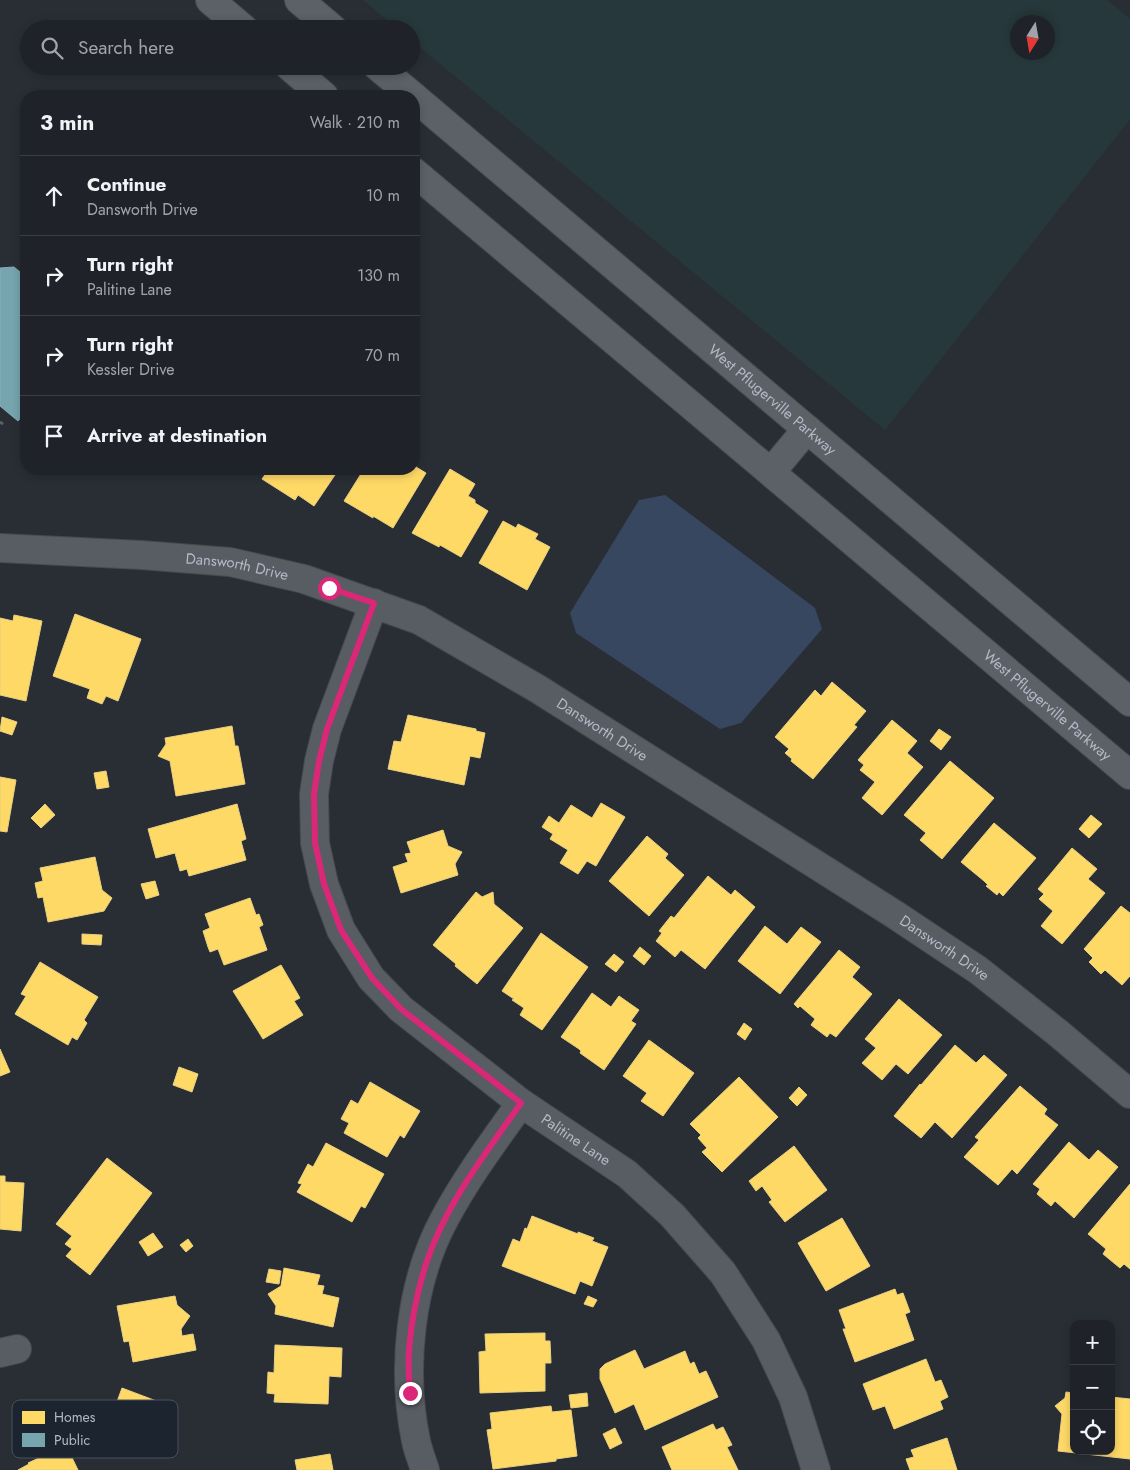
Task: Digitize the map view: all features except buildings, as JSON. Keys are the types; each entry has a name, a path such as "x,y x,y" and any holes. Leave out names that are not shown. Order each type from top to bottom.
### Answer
{"main road":[{"path":"210,0 233,20"},
{"path":"298,0 322,20"},
{"path":"299,75 317,90"},
{"name":"West Pflugerville Parkway","path":"387,75 405,90"},
{"name":"West Pflugerville Parkway","path":"420,103 1130,702"},
{"name":"West Pflugerville Parkway","path":"420,177 1130,774"},
{"path":"771,472 807,429"}],"street":[{"name":"Dansworth Drive","path":"0,548 141,555 230,562 304,579 419,620 538,689 894,914 978,970 1058,1033 1130,1094"},
{"name":"Palitine Lane","path":"374,603 327,729 319,761 314,794 315,843 324,884 341,930 372,978 401,1009 521,1103 627,1174 672,1215 723,1273 766,1340 793,1397 816,1470"},
{"path":"425,1470 416,1441 410,1393 409,1352 415,1304 426,1264 444,1220 468,1178 521,1103"}],"shaded area":[{"path":"363,0 1107,0 1130,19 1130,119 885,430 420,47 420,20 387,20"}],"water":[{"path":"665,495 815,608 822,629 741,723 720,729 576,633 570,613 639,500"}],"route":[{"path":"329,588 374,603 327,729 319,761 314,794 315,843 324,884 341,930 372,978 401,1009 521,1103 468,1178 444,1220 426,1264 415,1304 409,1352 410,1393"}]}
